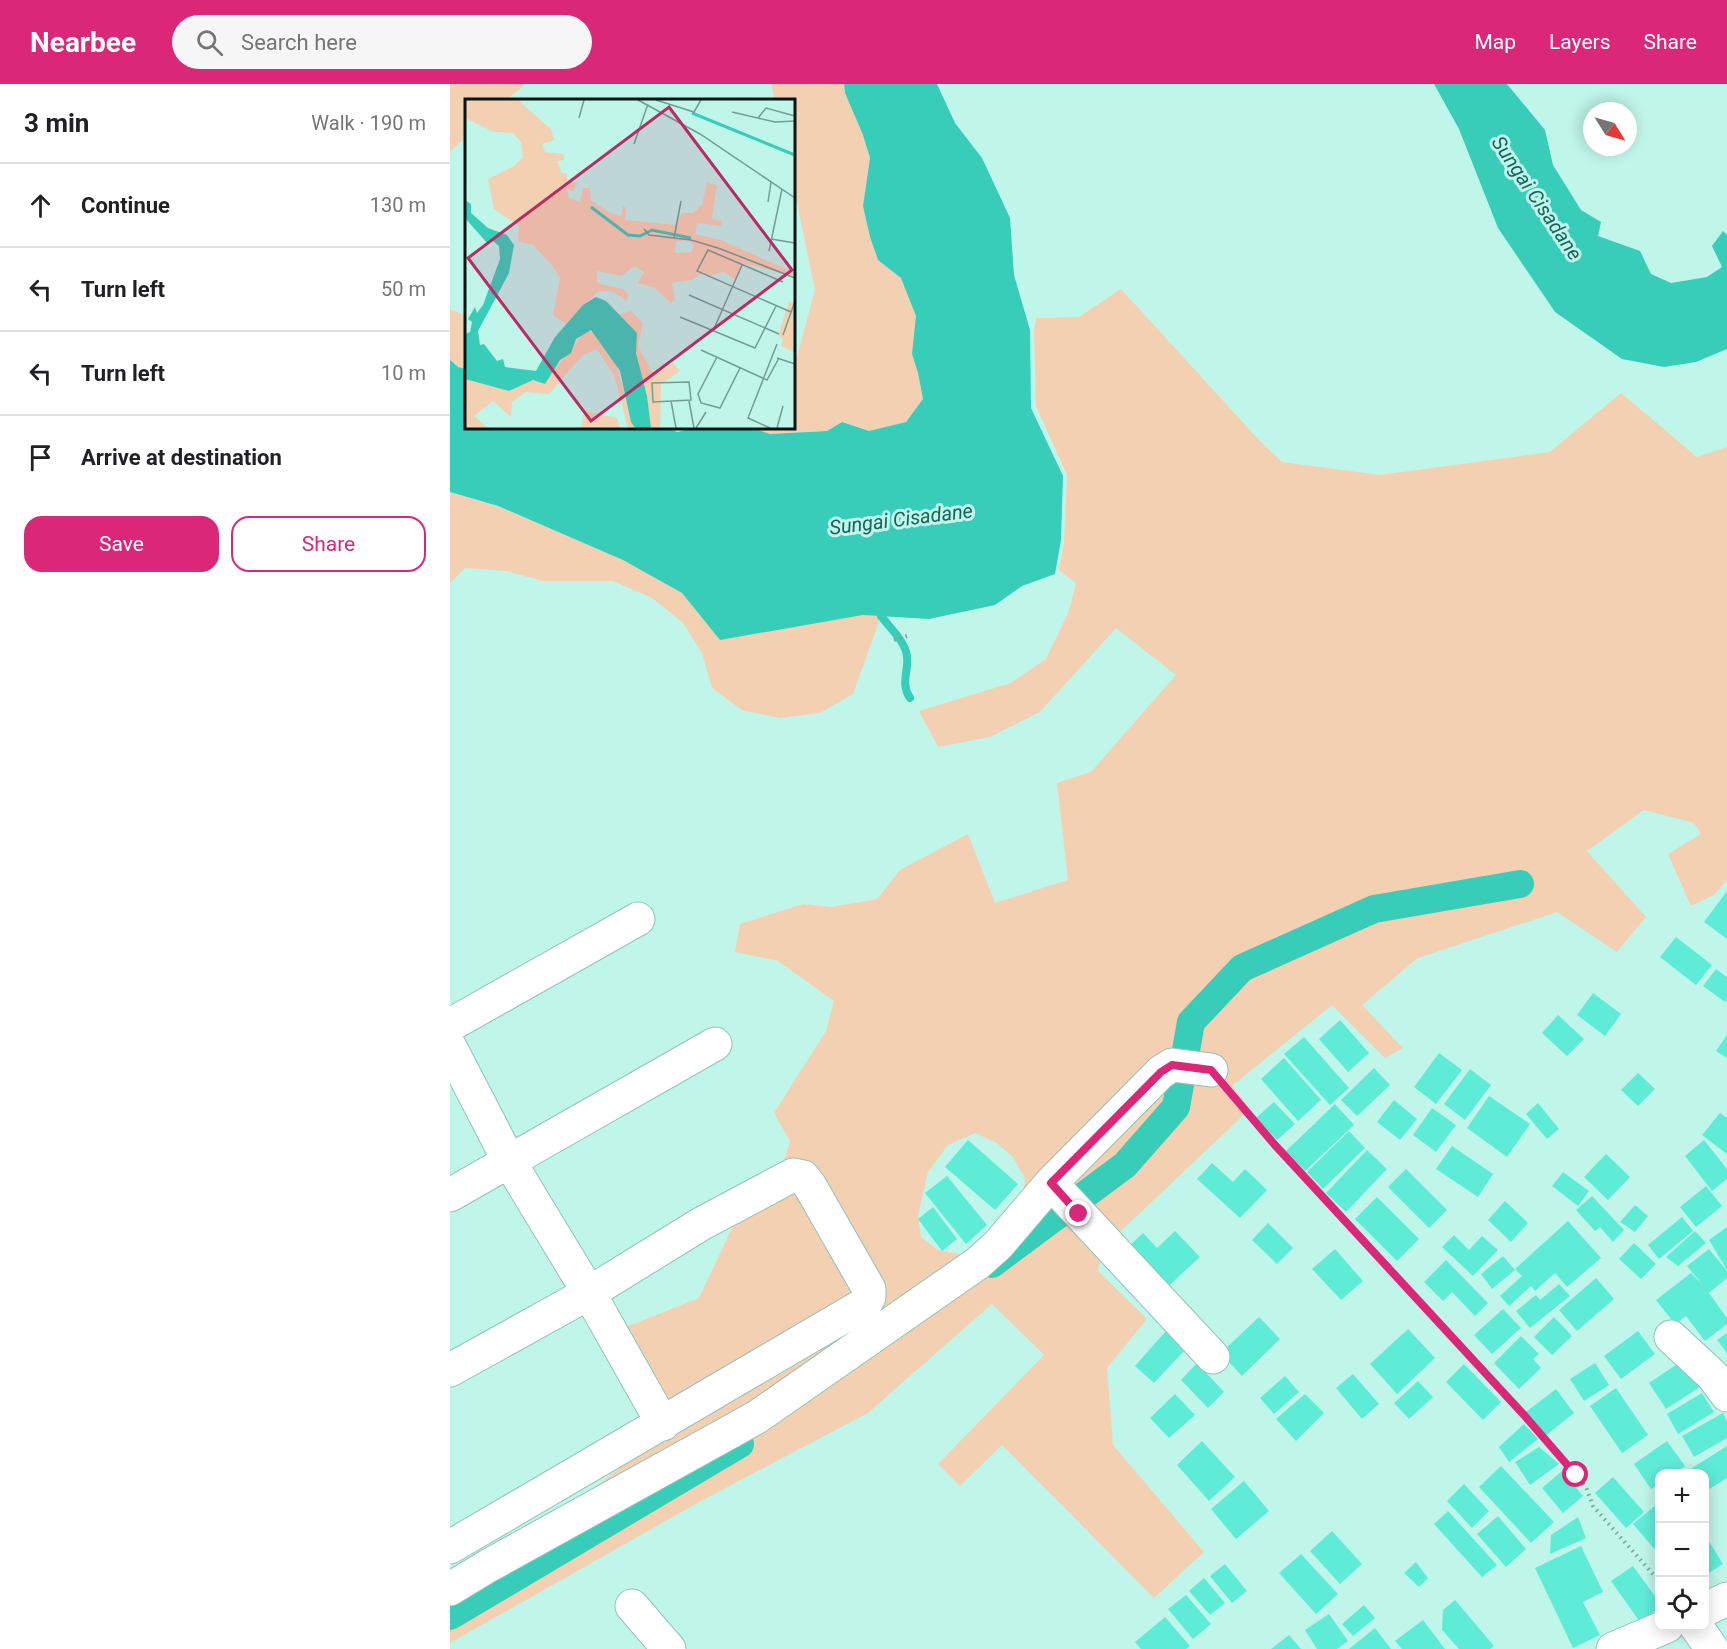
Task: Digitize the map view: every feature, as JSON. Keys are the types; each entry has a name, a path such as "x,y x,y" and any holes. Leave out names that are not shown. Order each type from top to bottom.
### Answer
{"street":[{"path":"450,1025 638,919"},
{"path":"450,1195 716,1044"},
{"path":"450,1047 509,1161 589,1293 663,1424"},
{"path":"450,1589 728,1434 794,1392 982,1260 1063,1196 1161,1072 1172,1065 1211,1070"},
{"path":"450,1370 589,1293 701,1224 794,1175 803,1177 810,1186 869,1289 869,1297 865,1304 450,1547"},
{"path":"1063,1196 1213,1357"},
{"path":"1671,1337 1713,1376 1727,1395"},
{"path":"1709,1608 1727,1599"},
{"path":"632,1606 669,1649"},
{"path":"1613,1649 1655,1631"}],"path":[{"path":"894,640 907,636"},
{"path":"1211,1070 1274,1144 1548,1442 1586,1487 1593,1506 1655,1577"}],"shaded area":[{"path":"450,84 524,85 508,99 465,99 465,138 450,152"},
{"path":"771,84 844,84 845,93 870,158 863,206 870,237 878,260 901,278 917,316 912,354 923,399 906,422 869,431 842,422 827,431 769,434 755,429 795,429 795,363 815,290 795,193 795,99 775,99"},
{"path":"1121,289 1259,440 1282,462 1380,475 1550,452 1621,393 1697,457 1727,447 1727,880 1714,895 1691,906 1668,854 1701,834 1694,823 1644,810 1587,851 1646,917 1617,952 1557,912 1418,958 1362,1005 1403,1048 1385,1058 1332,1005 1232,1086 1250,1109 1104,1247 1098,1271 1147,1319 1107,1368 1113,1445 1204,1552 1154,1598 1002,1445 960,1486 938,1464 1044,1355 992,1304 868,1413 701,1501 450,1643 450,1598 671,1429 611,1333 699,1298 742,1207 771,1204 790,1141 774,1113 826,1031 834,1001 778,961 735,952 740,924 803,904 832,907 877,899 900,870 968,834 995,903 1068,880 1057,783 1091,772 1176,675 1116,628 1040,712 990,737 938,747 919,711 1011,683 1046,659 1069,611 1076,583 1059,570 1064,541 1067,475 1036,406 1034,331 1036,318 1079,317","holes":["975,1133 997,1143 1013,1157 1025,1179 1023,1195 989,1243 960,1254 938,1250 921,1237 918,1216 928,1172 948,1145"]},
{"path":"450,309 465,316 465,369 458,367 450,360"},
{"path":"450,492 502,508 623,560 682,593 720,640 863,615 881,616 853,694 820,713 780,718 742,710 712,688 702,653 683,623 652,598 613,581 543,581 506,571 465,568 450,583"}],"water":[{"name":"Sungai Cisadane","path":"844,84 937,84 955,123 982,158 1010,218 1014,275 1030,330 1031,408 1063,476 1061,540 1055,574 1022,586 995,605 929,619 863,615 720,640 682,593 623,560 498,506 450,492 450,360 458,367 465,369 465,429 668,429 678,432 687,429 755,429 770,434 827,431 842,422 869,431 906,422 923,399 912,354 916,316 901,278 878,260 870,237 863,206 870,158 845,93"},
{"name":"Sungai Cisadane","path":"1434,84 1507,84 1545,130 1553,165 1581,210 1601,222 1598,236 1640,251 1651,274 1671,283 1707,277 1722,267 1712,246 1723,231 1727,235 1727,349 1696,362 1664,367 1622,359 1555,312 1498,228 1459,129"}],"building":[{"path":"1727,891 1727,939 1704,922"},
{"path":"1676,937 1712,965 1696,985 1660,957"},
{"path":"1716,969 1727,977 1727,1000 1725,1002 1703,986"},
{"path":"1593,993 1621,1014 1605,1036 1577,1015"},
{"path":"1558,1015 1584,1039 1567,1056 1542,1033"},
{"path":"1340,1020 1369,1053 1348,1072 1319,1039"},
{"path":"1727,1035 1727,1058 1716,1051"},
{"path":"1304,1037 1349,1088 1330,1105 1284,1054"},
{"path":"1439,1053 1462,1070 1436,1104 1414,1087"},
{"path":"1284,1058 1321,1100 1298,1121 1261,1079"},
{"path":"1374,1068 1390,1085 1357,1116 1341,1100"},
{"path":"1470,1069 1491,1085 1465,1120 1444,1104"},
{"path":"1638,1073 1655,1089 1638,1106 1621,1090"},
{"path":"1489,1096 1530,1124 1507,1157 1467,1128"},
{"path":"1394,1100 1417,1119 1400,1140 1377,1122"},
{"path":"1274,1102 1295,1124 1277,1140 1256,1118"},
{"path":"1538,1103 1559,1129 1547,1139 1526,1114"},
{"path":"1335,1104 1354,1125 1305,1171 1286,1151"},
{"path":"1432,1108 1456,1125 1436,1152 1413,1135"},
{"path":"1720,1113 1727,1118 1727,1154 1702,1135"},
{"path":"1349,1131 1365,1148 1323,1189 1307,1172"},
{"path":"968,1140 1018,1184 995,1210 945,1167"},
{"path":"1704,1140 1727,1169 1727,1179 1712,1191 1685,1156"},
{"path":"1452,1146 1493,1174 1478,1197 1436,1169"},
{"path":"1367,1150 1387,1169 1346,1212 1326,1193"},
{"path":"1606,1154 1630,1177 1608,1200 1584,1177"},
{"path":"1212,1163 1233,1182 1245,1169 1267,1190 1240,1218 1197,1179"},
{"path":"1406,1169 1447,1210 1429,1228 1388,1187"},
{"path":"1563,1172 1589,1191 1578,1206 1552,1186"},
{"path":"947,1176 987,1225 966,1244 925,1193"},
{"path":"1706,1186 1722,1206 1696,1227 1680,1207"},
{"path":"1592,1196 1624,1230 1613,1242 1600,1227 1595,1231 1576,1210"},
{"path":"1377,1197 1419,1239 1397,1261 1355,1219"},
{"path":"1505,1201 1528,1223 1511,1242 1488,1220"},
{"path":"1635,1205 1648,1216 1635,1232 1620,1222"},
{"path":"933,1207 957,1239 942,1251 918,1219"},
{"path":"1682,1217 1693,1231 1659,1259 1648,1245"},
{"path":"1568,1221 1601,1258 1567,1287 1555,1273 1535,1291 1531,1286 1509,1306 1500,1296 1522,1276 1515,1269"},
{"path":"1268,1223 1293,1248 1277,1264 1252,1240"},
{"path":"1727,1227 1727,1270 1709,1240"},
{"path":"1175,1231 1200,1257 1162,1292 1124,1251 1143,1233 1157,1248"},
{"path":"1695,1231 1706,1243 1678,1266 1666,1257"},
{"path":"1454,1235 1469,1250 1482,1236 1498,1250 1473,1276 1442,1247"},
{"path":"1634,1243 1656,1264 1641,1279 1619,1259"},
{"path":"1335,1249 1363,1281 1341,1300 1312,1269"},
{"path":"1709,1249 1727,1271 1727,1278 1709,1293 1727,1318 1727,1324 1705,1341 1686,1316 1675,1324 1656,1300 1691,1273 1702,1284 1687,1266"},
{"path":"1503,1256 1515,1270 1492,1289 1481,1274"},
{"path":"1446,1260 1488,1303 1475,1316 1452,1292 1443,1301 1424,1282"},
{"path":"1596,1278 1614,1299 1577,1331 1559,1310"},
{"path":"1559,1284 1570,1296 1530,1328 1516,1311 1536,1295 1540,1300"},
{"path":"1503,1309 1521,1328 1492,1354 1474,1335"},
{"path":"1259,1317 1280,1339 1242,1376 1221,1353"},
{"path":"1554,1317 1572,1336 1552,1355 1534,1337"},
{"path":"1408,1329 1435,1358 1397,1394 1370,1364"},
{"path":"1166,1331 1186,1349 1154,1383 1135,1366"},
{"path":"1638,1331 1655,1354 1621,1379 1604,1356"},
{"path":"1727,1333 1727,1353 1717,1340"},
{"path":"1521,1336 1539,1354 1533,1359 1541,1368 1519,1389 1494,1363"},
{"path":"1685,1359 1703,1385 1666,1409 1649,1383"},
{"path":"1197,1363 1224,1392 1208,1408 1181,1380"},
{"path":"1595,1363 1609,1385 1584,1401 1570,1379"},
{"path":"1464,1364 1501,1402 1483,1420 1446,1382"},
{"path":"1353,1374 1379,1404 1362,1419 1336,1388"},
{"path":"1285,1376 1299,1392 1274,1414 1260,1398"},
{"path":"1418,1381 1433,1397 1409,1419 1394,1403"},
{"path":"1616,1388 1648,1435 1622,1453 1590,1406"},
{"path":"1556,1389 1574,1413 1544,1437 1526,1412"},
{"path":"1702,1393 1714,1412 1678,1434 1667,1414"},
{"path":"1175,1394 1195,1415 1169,1438 1150,1418"},
{"path":"1305,1394 1324,1413 1296,1441 1276,1419"},
{"path":"1723,1413 1727,1421 1727,1438 1694,1457 1682,1436"},
{"path":"1524,1424 1538,1439 1509,1462 1499,1447"},
{"path":"1202,1441 1235,1477 1209,1501 1177,1465"},
{"path":"1667,1441 1685,1466 1681,1469 1655,1469 1655,1486 1651,1489 1634,1464"},
{"path":"1727,1446 1727,1478 1709,1489 1709,1469 1692,1468"},
{"path":"1539,1447 1559,1464 1530,1485 1515,1462"},
{"path":"1501,1466 1554,1522 1531,1543 1479,1487"},
{"path":"1562,1471 1583,1496 1563,1513 1542,1488"},
{"path":"1613,1477 1644,1512 1626,1528 1595,1493"},
{"path":"1244,1481 1269,1511 1236,1539 1211,1509"},
{"path":"1464,1484 1489,1511 1472,1528 1447,1501"},
{"path":"1655,1506 1655,1550 1633,1524"},
{"path":"1448,1511 1497,1565 1482,1577 1434,1524"},
{"path":"1498,1516 1526,1549 1506,1567 1477,1534"},
{"path":"1578,1517 1586,1538 1550,1554 1551,1535"},
{"path":"1332,1531 1362,1564 1340,1584 1310,1551"},
{"path":"1709,1541 1723,1564 1709,1573"},
{"path":"1581,1546 1603,1592 1583,1602 1600,1635 1573,1648 1535,1568"},
{"path":"1301,1554 1338,1594 1316,1614 1279,1573"},
{"path":"1416,1562 1428,1578 1419,1587 1404,1573"},
{"path":"1225,1564 1247,1591 1232,1603 1210,1576"},
{"path":"1633,1566 1655,1596 1655,1611 1640,1622 1611,1581"},
{"path":"1204,1578 1225,1603 1210,1615 1189,1591"},
{"path":"1186,1595 1211,1624 1193,1639 1168,1609"},
{"path":"1455,1600 1494,1646 1490,1649 1459,1649 1442,1630 1443,1610"},
{"path":"1364,1605 1375,1618 1353,1636 1342,1624"},
{"path":"1329,1614 1348,1641 1337,1649 1317,1649 1305,1630"},
{"path":"1165,1617 1190,1646 1186,1649 1141,1649 1135,1642"},
{"path":"1423,1620 1445,1649 1402,1649 1395,1641"},
{"path":"1375,1628 1391,1649 1349,1649"},
{"path":"1289,1635 1301,1649 1271,1649"}],"waterway":[{"path":"881,616 906,650 906,687 910,698"},
{"path":"992,1264 1125,1165 1176,1107 1191,1022 1242,968 1374,909 1520,884"},
{"path":"450,1616 740,1444"}],"route":[{"path":"1079,1214 1051,1183 1161,1072 1172,1065 1211,1070 1274,1144 1524,1415 1576,1475"}]}
